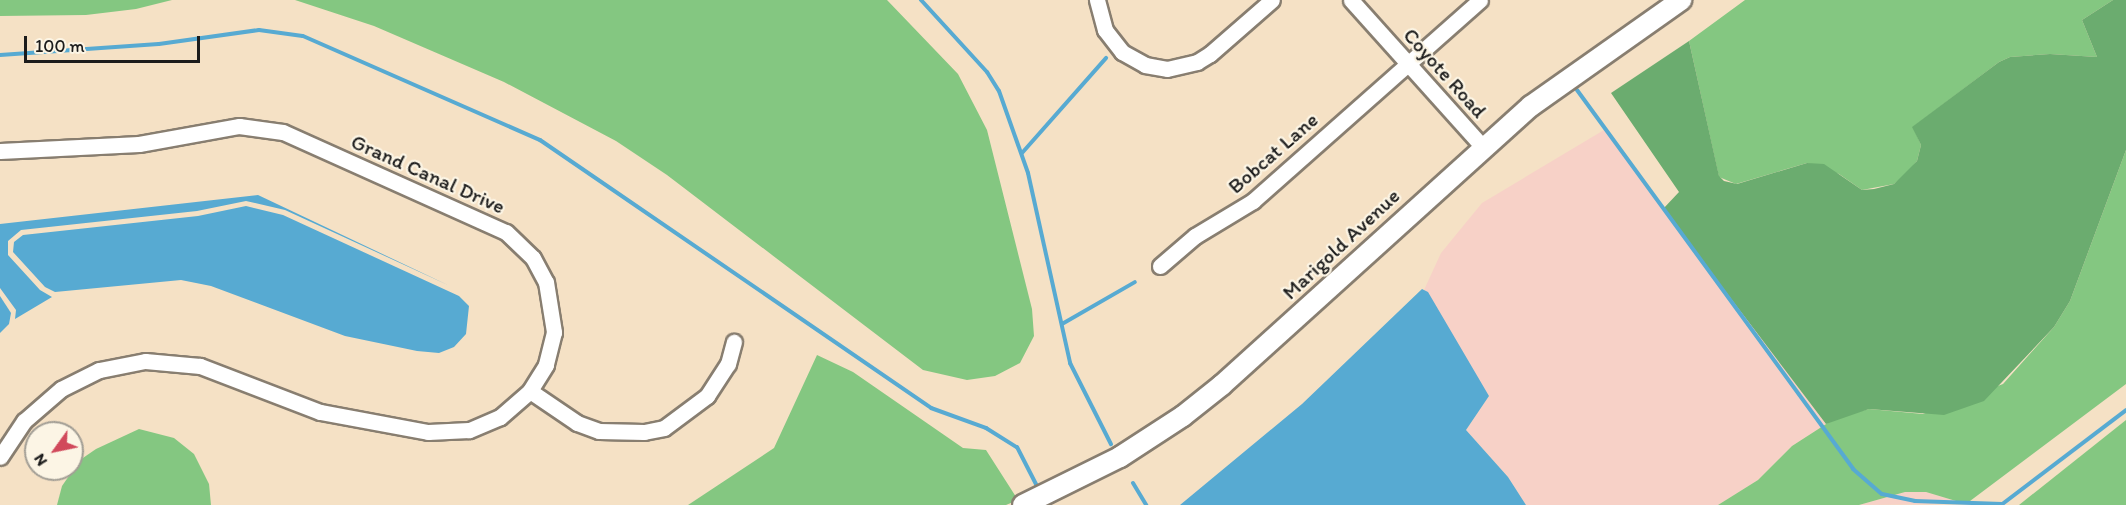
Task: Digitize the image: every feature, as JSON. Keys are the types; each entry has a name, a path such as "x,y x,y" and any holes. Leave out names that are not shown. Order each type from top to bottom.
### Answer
{"main road":[{"name":"Marigold Avenue","path":"1023,505 1129,452 1222,385 1482,147 1590,61 1681,0"}],"street":[{"path":"1097,0 1106,30 1122,52 1145,65 1167,69 1190,64 1210,54 1272,0"},
{"name":"Coyote Road","path":"1352,0 1482,147"},
{"name":"Bobcat Lane","path":"1160,266 1195,236 1253,201 1480,0"},
{"name":"Grand Canal Drive","path":"0,151 139,144 239,126 261,126 283,132 493,224 516,239 533,258 550,295 552,344 546,365 530,391 490,422 469,430 440,433 320,412 200,366 172,361 134,362 99,370 51,395 24,421 0,457"},
{"path":"530,391 562,415 599,431 654,430 679,418 707,396 728,364 734,342"}],"shaded area":[{"path":"1604,130 1826,424 1792,446 1758,480 1718,505 1526,505 1508,477 1466,430 1489,396 1424,290 1441,253 1482,203"},
{"path":"1905,492 1926,492 1966,504 1859,505"}],"green space":[{"path":"0,0 172,0 136,9 86,15 0,16"},
{"path":"295,0 887,0 958,74 987,130 1032,309 1034,336 1020,363 995,376 967,380 923,370 667,175 616,141 504,82 374,26"},
{"path":"1745,0 2113,0 2082,20 2097,57 2050,54 2010,57 1999,62 1913,127 1921,145 1917,161 1906,174 1894,184 1862,190 1839,174 1807,163 1736,184 1719,177 1689,41"},
{"path":"2113,0 2126,0 2126,150 2070,301 2054,327 1984,401 1944,415 1869,409 1826,424 1663,209 1679,192 1611,93 1689,41 1719,176 1724,181 1737,184 1807,163 1824,164 1862,190 1874,189 1894,184 1917,161 1921,145 1912,127 1999,62 2010,57 2050,54 2097,57 2082,20"},
{"path":"2126,150 2126,384 1966,504 1926,492 1905,492 1859,505 1718,505 1758,480 1792,446 1837,417 1869,409 1923,414 2003,384 2054,327 2070,301"},
{"path":"817,355 853,372 963,448 986,450 1018,500 1006,505 688,505 774,448"},
{"path":"2126,420 2126,505 2019,505"},
{"path":"139,429 174,438 194,454 209,484 211,505 57,505 65,481 84,481 84,457 96,449"}],"water":[{"path":"258,195 450,286 285,210 246,201 197,211 21,230 8,241 8,255 40,290 52,297 15,319 16,310 0,288 0,224"},
{"path":"246,206 283,215 459,296 469,306 466,334 454,347 439,353 417,351 345,336 211,286 181,280 55,292 45,287 13,252 14,242 23,235 198,216"},
{"path":"1422,289 1428,292 1489,396 1466,430 1508,477 1526,505 1180,505 1302,404"},
{"path":"0,296 11,313 9,324 0,333"}],"waterway":[{"path":"921,0 987,72 999,91 1028,173 1070,363 1111,444"},
{"path":"0,55 159,44 259,30 303,36 540,140 931,408 986,428 1017,447 1039,490"},
{"path":"1022,153 1106,58"},
{"path":"1577,90 1853,469 1882,494 1915,501 2002,504"},
{"path":"1062,324 1135,282"},
{"path":"2001,505 2126,410"},
{"path":"1133,483 1146,505"}]}
